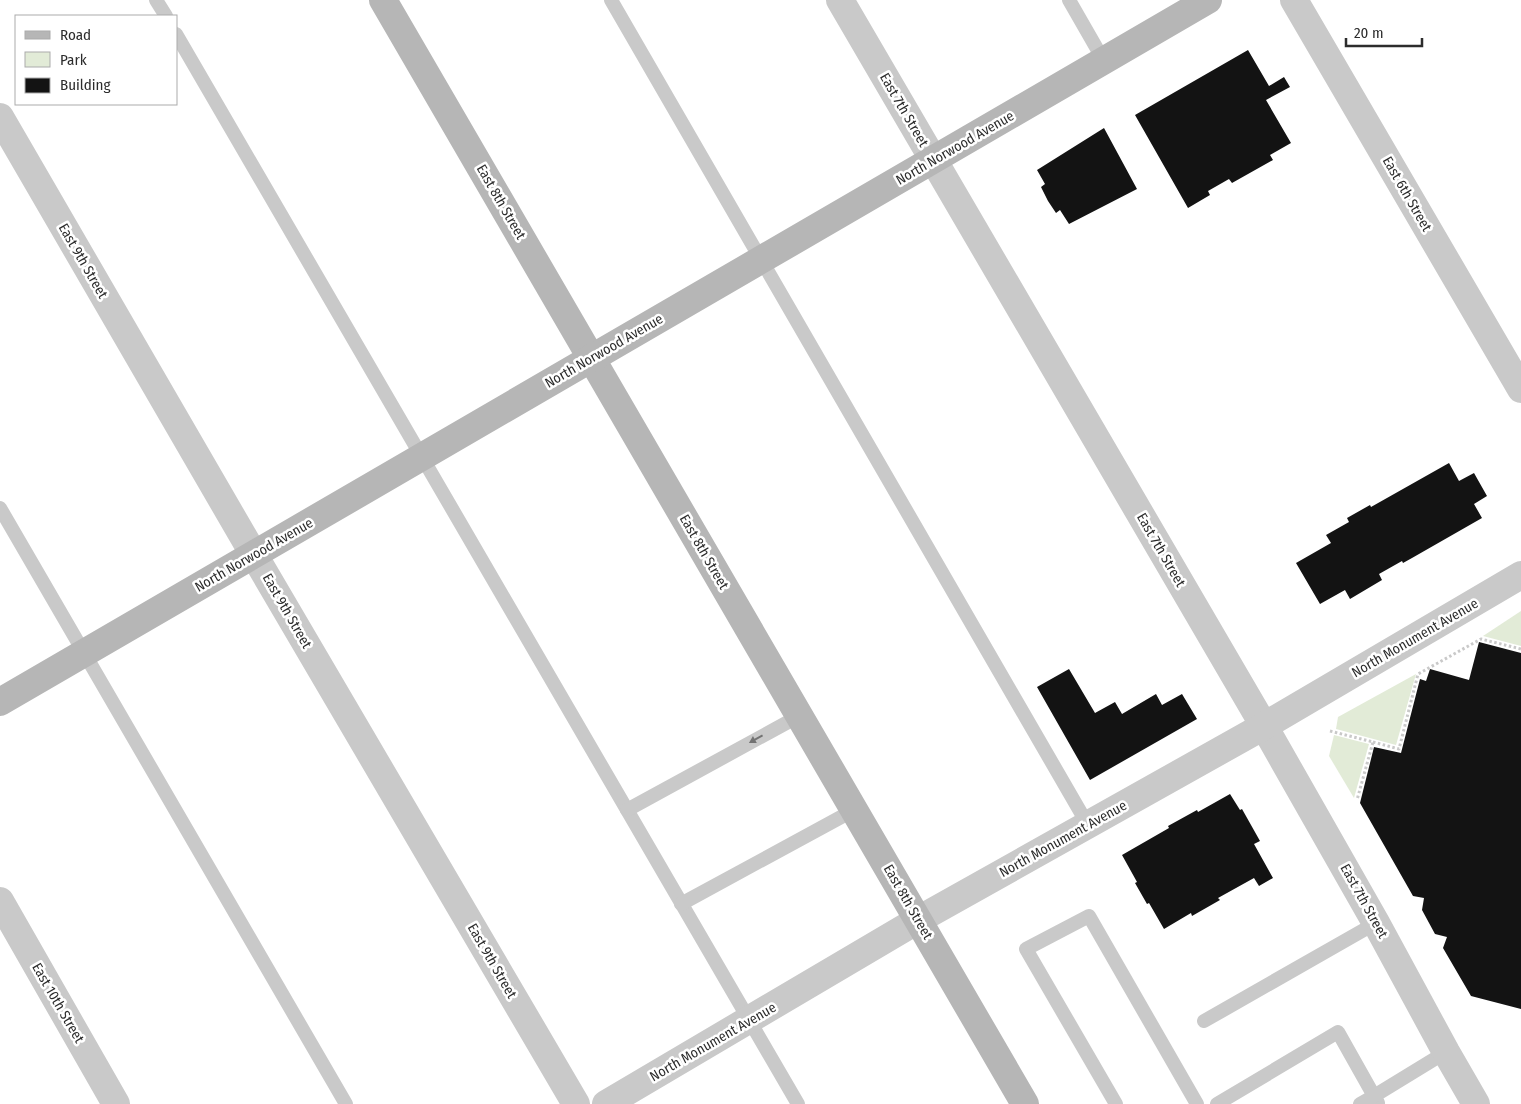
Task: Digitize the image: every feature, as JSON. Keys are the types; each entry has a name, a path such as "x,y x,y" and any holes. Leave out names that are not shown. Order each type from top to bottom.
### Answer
{"street":[{"name":"East 8th Street","path":"383,0 1024,1104"},
{"name":"East 7th Street","path":"840,0 1264,726 1376,922 1476,1104"},
{"name":"North Norwood Avenue","path":"0,702 1208,0"},
{"name":"East 6th Street","path":"1294,0 1521,389"},
{"name":"East 9th Street","path":"0,117 576,1104"},
{"name":"North Monument Avenue","path":"606,1104 918,920 1264,726 1521,575"},
{"name":"East 10th Street","path":"0,901 116,1104"}],"lane":[{"path":"156,0 165,15"},
{"path":"611,0 1088,825"},
{"path":"1069,0 1104,61"},
{"path":"178,37 798,1104"},
{"path":"0,508 346,1104"},
{"path":"626,810 799,716"},
{"path":"681,904 854,810"},
{"path":"1116,1104 1026,949 1089,916 1197,1104"},
{"path":"1204,1021 1376,922"},
{"path":"1217,1104 1338,1032 1376,1100"},
{"path":"1360,1104 1376,1100 1446,1052"}],"path":[{"path":"1330,731 1399,748 1418,674 1481,639 1521,649"},
{"path":"1357,800 1373,742"}],"green space":[{"path":"1521,611 1521,646 1483,636"},
{"path":"1416,674 1396,745 1336,729 1338,717"},
{"path":"1334,735 1369,744 1354,798 1329,756"}],"building":[{"path":"1248,50 1269,86 1284,77 1290,87 1266,100 1291,143 1270,155 1273,160 1232,183 1229,179 1208,191 1210,195 1188,208 1135,115"},
{"path":"1104,128 1137,189 1069,224 1060,210 1056,213 1048,201 1041,187 1045,184 1037,170"},
{"path":"1449,463 1459,481 1474,473 1487,496 1474,504 1482,518 1403,563 1402,561 1379,574 1382,580 1350,599 1345,590 1320,604 1296,563 1331,543 1326,535 1349,522 1347,518 1370,505 1371,507"},
{"path":"1479,642 1521,653 1521,1009 1471,996 1443,948 1447,937 1435,934 1422,910 1424,898 1413,896 1360,803 1374,747 1401,753 1420,679 1426,681 1430,669 1469,680"},
{"path":"1069,669 1095,713 1115,702 1122,714 1156,694 1162,705 1182,694 1197,719 1090,780 1037,687"},
{"path":"1230,794 1240,810 1242,809 1260,841 1254,844 1273,878 1259,886 1254,878 1218,898 1220,900 1192,916 1191,913 1164,929 1135,883 1137,882 1122,855 1169,828 1168,826"}]}
